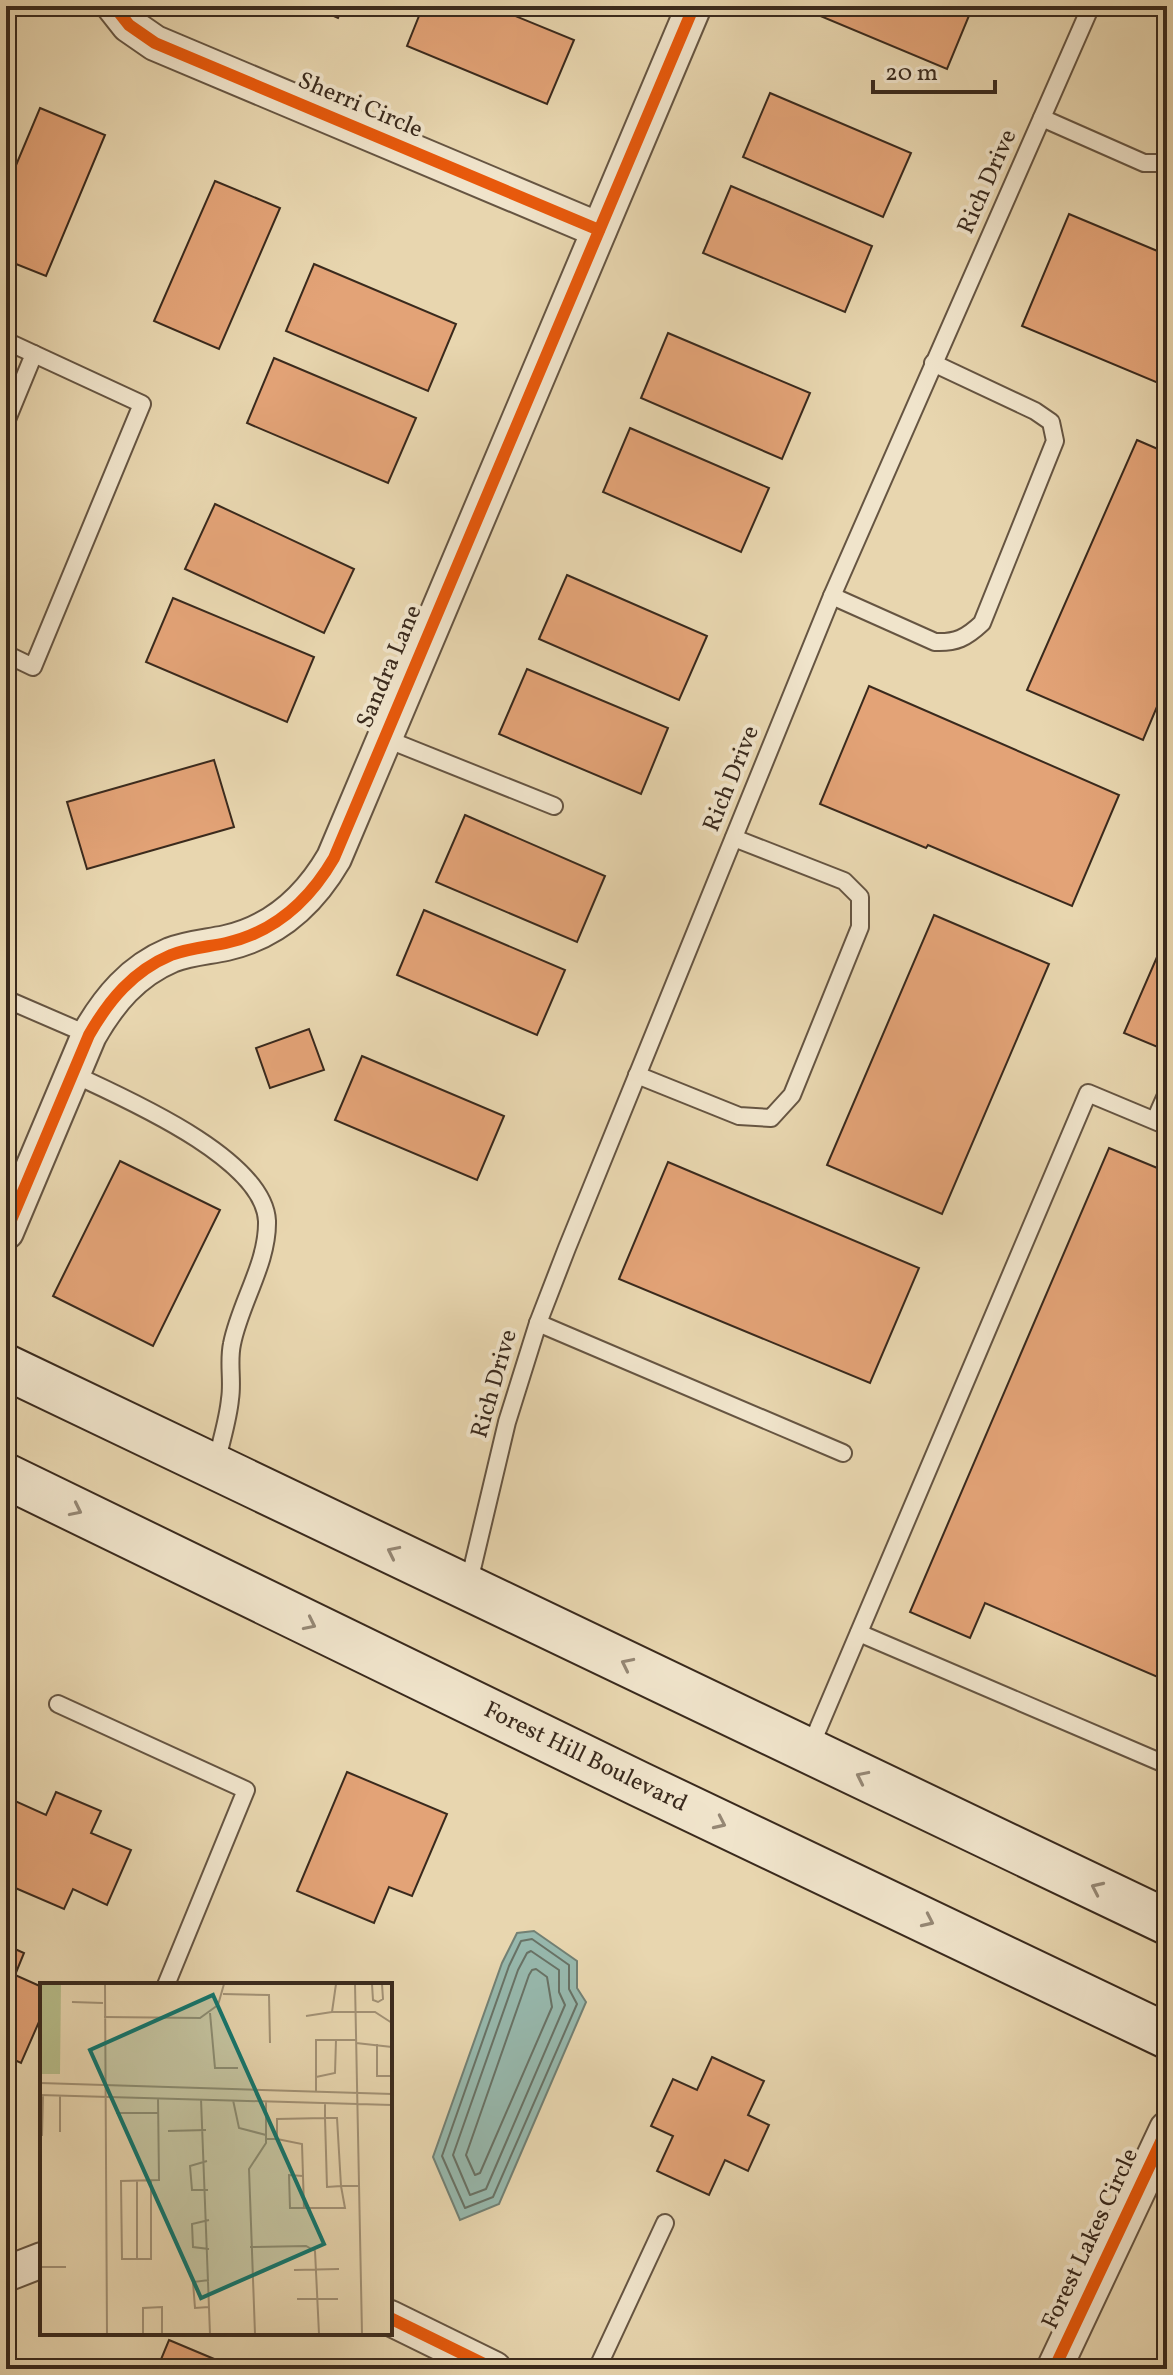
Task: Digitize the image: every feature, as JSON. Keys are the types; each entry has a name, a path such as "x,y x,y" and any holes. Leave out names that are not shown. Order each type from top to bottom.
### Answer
{"main road":[{"path":"6,1367 1167,1922"},
{"name":"Forest Hill Boulevard","path":"6,1476 639,1784 1167,2036"}],"street":[{"name":"Sherri Circle","path":"114,6 129,25 155,43 599,230"},
{"name":"Sandra Lane","path":"6,1232 89,1035 123,986 146,968 171,955 254,934 279,922 301,904 334,858 694,6"},
{"name":"Forest Lakes Circle","path":"1054,2369 1167,2129"},
{"path":"6,2274 40,2261"},
{"path":"392,2319 494,2369"}],"lane":[{"name":"Rich Drive","path":"467,1587 507,1422 538,1323 832,596 1091,6"},
{"path":"1042,118 1144,163 1167,163"},
{"path":"6,341 142,404 33,667 6,654"},
{"path":"6,422 34,354"},
{"path":"832,596 935,642 953,643 968,637 982,623 1055,441 1051,422 1035,411 933,363"},
{"path":"384,738 554,806"},
{"path":"637,1075 739,1116 771,1118 792,1095 860,927 860,897 844,881 734,838"},
{"path":"7,1000 89,1035"},
{"path":"73,1074 188,1133 238,1168 255,1188 267,1218 264,1248 240,1313 231,1348 230,1400 215,1467"},
{"path":"808,1751 1088,1093 1161,1123 1167,1093"},
{"path":"538,1323 843,1453"},
{"path":"859,1633 1167,1765"},
{"path":"58,1704 246,1790 167,1983"},
{"path":"597,2369 665,2223"}],"water":[{"path":"534,1931 577,1961 577,1988 586,2002 499,2204 460,2220 433,2157 502,1963 517,1933"}],"building":[{"path":"311,6 343,6 338,18"},
{"path":"423,6 491,6 574,40 547,104 407,46"},
{"path":"808,6 973,6 947,69 806,10"},
{"path":"770,93 911,153 883,217 743,157"},
{"path":"40,108 105,135 46,276 6,260 6,189"},
{"path":"215,181 280,208 219,349 154,321"},
{"path":"731,186 872,246 845,312 703,253"},
{"path":"1069,214 1167,255 1167,390 1160,387 1161,384 1022,326"},
{"path":"314,264 456,324 428,391 286,331"},
{"path":"668,333 810,393 782,459 641,398"},
{"path":"274,358 416,418 388,483 247,423"},
{"path":"630,428 769,488 741,552 603,492"},
{"path":"1137,440 1167,453 1167,683 1143,740 1027,690"},
{"path":"215,504 354,569 324,633 185,569"},
{"path":"567,575 707,636 679,700 539,639"},
{"path":"173,598 314,657 287,722 146,662"},
{"path":"527,669 668,728 641,794 499,734"},
{"path":"869,686 1119,795 1072,906 928,845 926,848 820,804"},
{"path":"214,760 234,827 87,869 67,802"},
{"path":"465,815 605,876 577,942 436,882"},
{"path":"424,910 565,970 537,1035 397,975"},
{"path":"934,915 1049,964 942,1214 827,1165"},
{"path":"1167,934 1167,1033 1160,1048 1124,1033"},
{"path":"309,1029 324,1070 270,1088 256,1048"},
{"path":"362,1056 504,1116 477,1180 335,1120"},
{"path":"1109,1148 1167,1172 1167,1681 985,1603 970,1638 910,1612"},
{"path":"120,1161 220,1210 153,1346 53,1296"},
{"path":"668,1162 919,1268 870,1383 619,1279"},
{"path":"347,1772 447,1814 412,1896 389,1887 374,1923 297,1891"},
{"path":"56,1792 101,1811 91,1833 131,1850 107,1905 73,1889 64,1909 6,1884 6,1816 13,1800 46,1815"},
{"path":"6,1945 24,1953 15,1975 40,1986 40,2020 21,2063 6,2056"},
{"path":"712,2057 764,2081 748,2115 769,2125 748,2171 725,2160 709,2195 657,2171 673,2136 651,2126 673,2079 697,2090"},
{"path":"169,2340 238,2369 157,2369"}],"cycle path":[{"path":"114,6 129,25 155,43 599,230"},
{"path":"6,1232 89,1035 123,988 145,969 171,955 244,938 275,923 302,901 334,858 694,6"},
{"path":"1054,2369 1167,2129"},
{"path":"392,2319 494,2369"}]}
